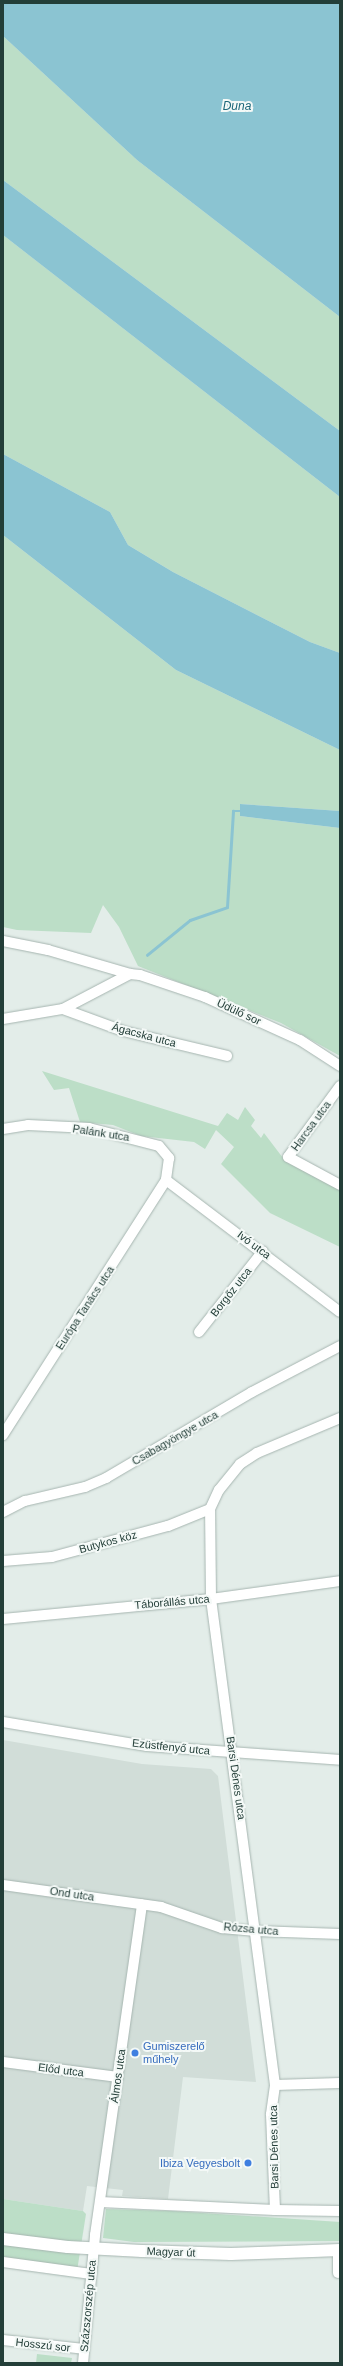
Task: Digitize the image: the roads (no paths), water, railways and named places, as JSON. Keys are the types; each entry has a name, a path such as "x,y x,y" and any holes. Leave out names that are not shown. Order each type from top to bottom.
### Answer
{"street":[{"name":"Üdülő sor","path":"3,941 48,950 130,974 140,975 205,996 300,1040 340,1066"},
{"path":"3,1019 63,1009 130,974"},
{"name":"Ágacska utca","path":"63,1009 123,1031 227,1056"},
{"name":"Harcsa utca","path":"340,1086 288,1157 340,1185"},
{"name":"Palánk utca","path":"3,1129 28,1125 90,1128 137,1139 159,1146 166,1151 169,1158 166,1180"},
{"name":"Ivó utca","path":"166,1180 263,1251 340,1312"},
{"name":"Európa Tanács utca","path":"3,1435 166,1180"},
{"name":"Borgőz utca","path":"200,1332 263,1251"},
{"name":"Csabagyöngye utca","path":"3,1512 25,1500 86,1488 106,1478 252,1392 340,1346"},
{"name":"Barsi Dénes utca","path":"276,2210 271,2114 275,2085 233,1753 211,1599 210,1510 219,1490 240,1464 257,1453 340,1418"},
{"name":"Butykos köz","path":"3,1560 52,1557 168,1526 210,1510"},
{"name":"Táborállás utca","path":"3,1619 211,1599 340,1581"},
{"name":"Ezüstfenyő utca","path":"3,1722 147,1746 340,1760"},
{"name":"Ond utca","path":"3,1885 142,1904"},
{"name":"Rózsa utca","path":"142,1904 160,1907 222,1928 256,1932 340,1934"},
{"name":"Álmos utca","path":"94,2248 142,1904"},
{"name":"Előd utca","path":"3,2062 118,2077"},
{"path":"275,2085 340,2082"},
{"path":"100,2202 276,2210 340,2211"},
{"name":"Magyar út","path":"3,2239 94,2248 231,2254 339,2250"},
{"name":"Százszorszép utca","path":"83,2363 94,2248"},
{"path":"338,2273 339,2250"},
{"path":"3,2262 91,2274"},
{"name":"Hosszú sor","path":"3,2340 84,2349"}],"water":[{"name":"Duna","path":"3,3 340,3 340,317 137,160 3,36"},
{"path":"3,180 340,431 340,497 3,235"},
{"path":"3,454 110,512 128,545 173,572 310,642 340,653 340,750 176,670 3,535"},
{"path":"240,804 340,811 340,828 240,816"}],"waterway":[{"path":"147,955 190,920 227,907 233,811 240,811"}],"place":[{"name":"Gumiszerelő műhely","path":"135,2053"},
{"name":"Ibiza Vegyesbolt","path":"248,2163"}]}
